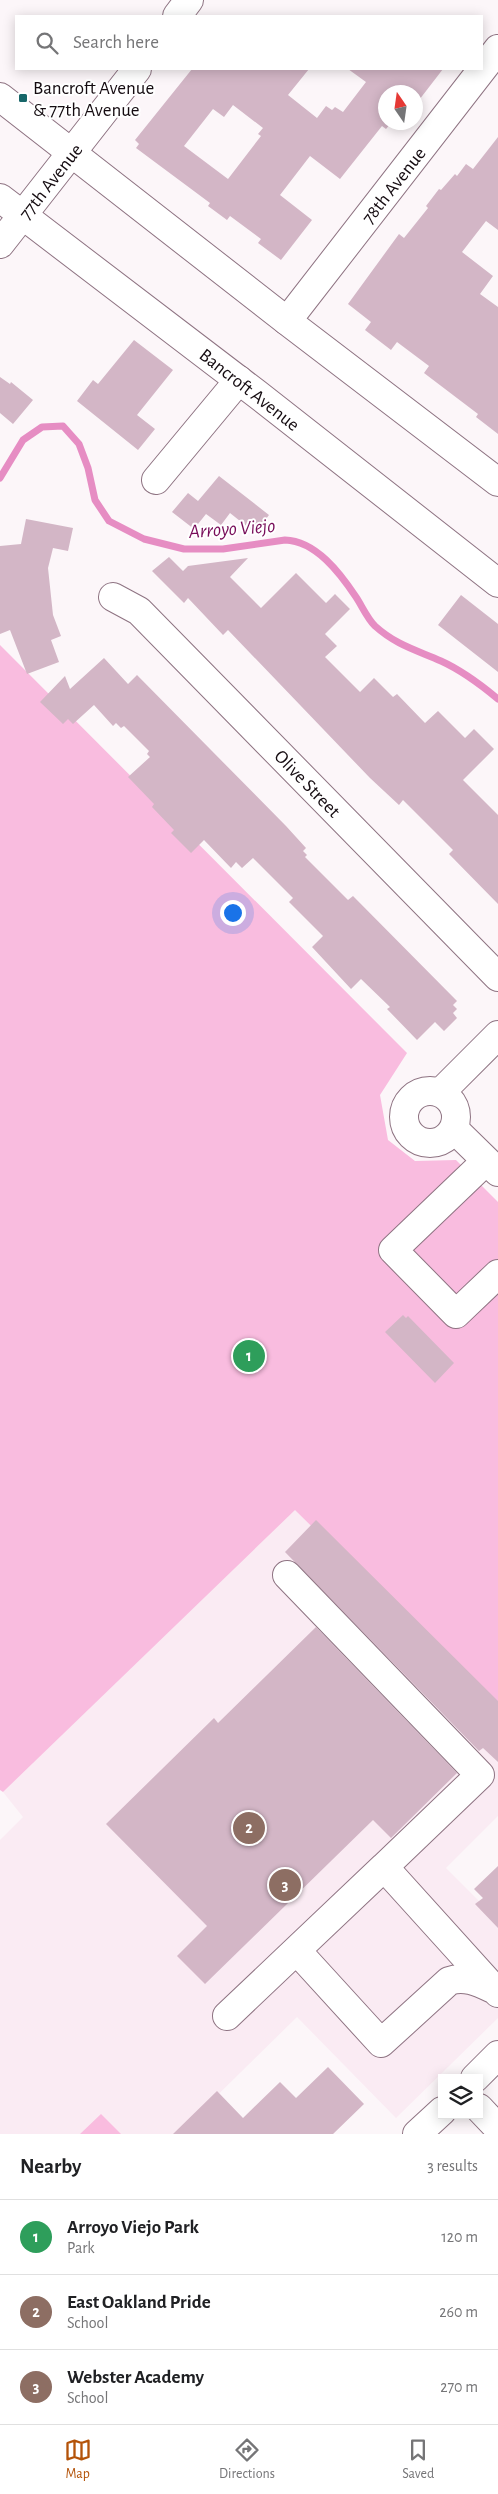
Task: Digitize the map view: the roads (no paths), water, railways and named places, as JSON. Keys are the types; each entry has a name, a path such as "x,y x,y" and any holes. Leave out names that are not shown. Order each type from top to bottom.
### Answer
{"street":[{"path":"178,15 189,0"},
{"name":"78th Avenue","path":"483,68 498,49"},
{"name":"77th Avenue","path":"0,244 136,70"},
{"name":"78th Avenue","path":"287,321 482,70"},
{"path":"0,97 287,321 498,482"},
{"name":"Bancroft Avenue","path":"0,198 239,380 498,583"},
{"path":"156,480 239,380"},
{"name":"Olive Street","path":"113,597 139,611 498,977"},
{"path":"441,1092 498,1035"},
{"path":"430,1090 441,1092 455,1107 454,1128 440,1141 427,1142 413,1136 407,1129 404,1115 411,1099 417,1094 430,1090"},
{"path":"454,1128 492,1166 393,1250 456,1314 498,1274"},
{"path":"227,2016 480,1775 287,1575"},
{"path":"384,1867 497,1991"},
{"path":"434,1920 451,1946 454,1958 450,1981"},
{"path":"297,1951 381,2043 450,1981 457,1978 470,1979 497,1991"},
{"path":"480,2074 498,2055"},
{"path":"483,2112 498,2128"},
{"path":"417,2134 438,2115"}],"waterway":[{"name":"Arroyo Viejo","path":"0,478 23,440 42,427 63,426 79,444 88,468 95,500 109,521 144,539 184,549 223,549 285,540 307,546 317,552 335,569 375,626 383,633 457,669 498,699"}],"place":[{"name":"Bancroft Avenue & 77th Avenue","path":"23,98"},
{"name":"Arroyo Viejo Park","path":"249,1356"},
{"name":"East Oakland Pride","path":"249,1828"},
{"name":"Webster Academy","path":"285,1885"}]}
